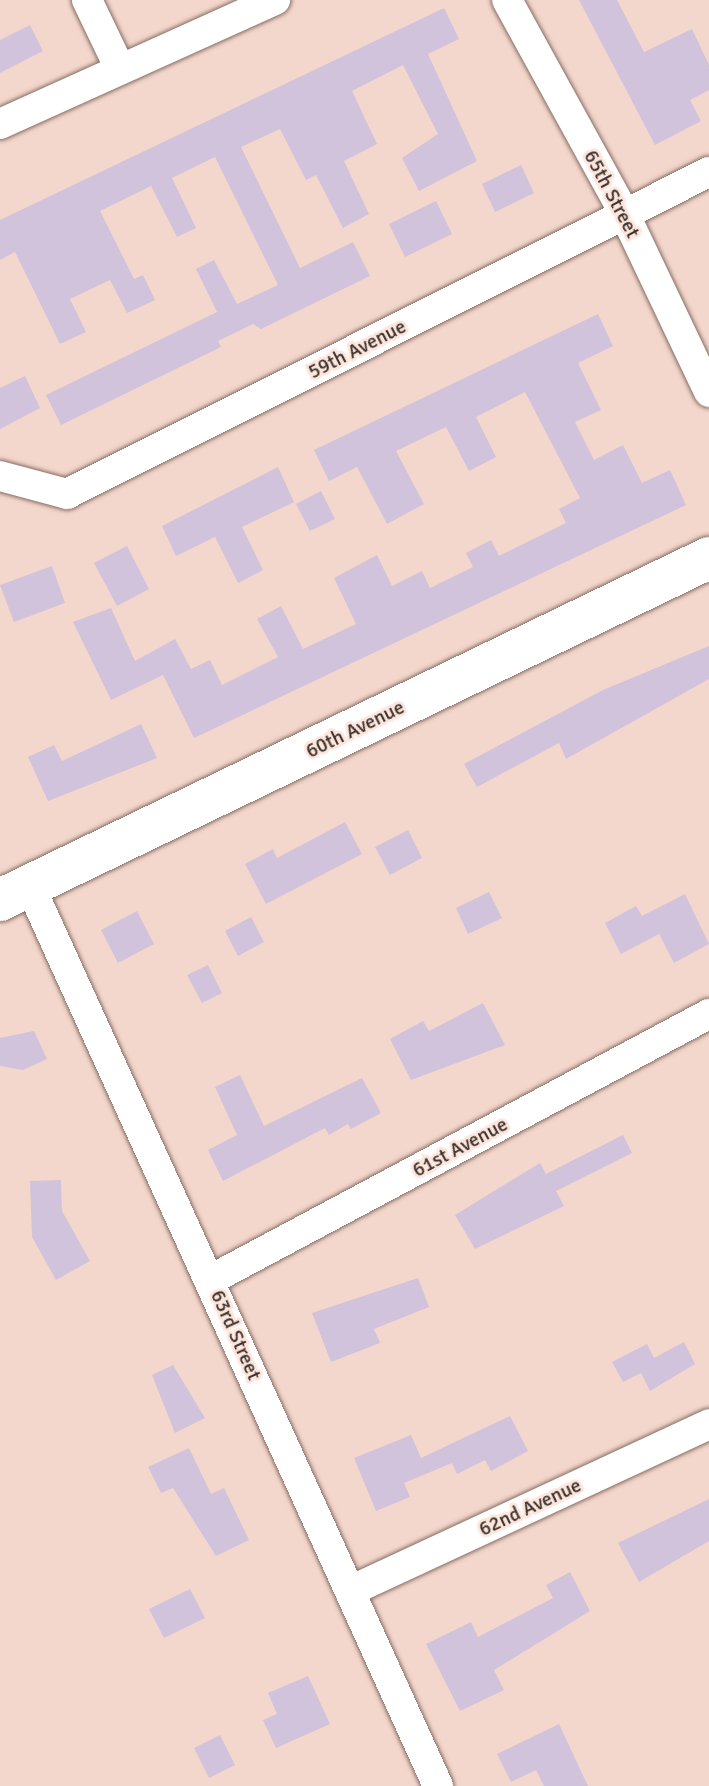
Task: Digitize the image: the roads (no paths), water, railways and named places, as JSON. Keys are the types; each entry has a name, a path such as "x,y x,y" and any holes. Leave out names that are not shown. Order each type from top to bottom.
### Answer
{"street":[{"path":"87,0 120,69"},
{"path":"0,124 275,0"},
{"name":"65th Street","path":"507,0 625,215 709,392"},
{"name":"59th Avenue","path":"0,476 67,494 709,172"},
{"name":"60th Avenue","path":"15,893 709,558"},
{"name":"63rd Street","path":"15,893 212,1279 438,1786"},
{"name":"61st Avenue","path":"212,1279 709,1014"},
{"name":"62nd Avenue","path":"350,1591 709,1424"}]}
